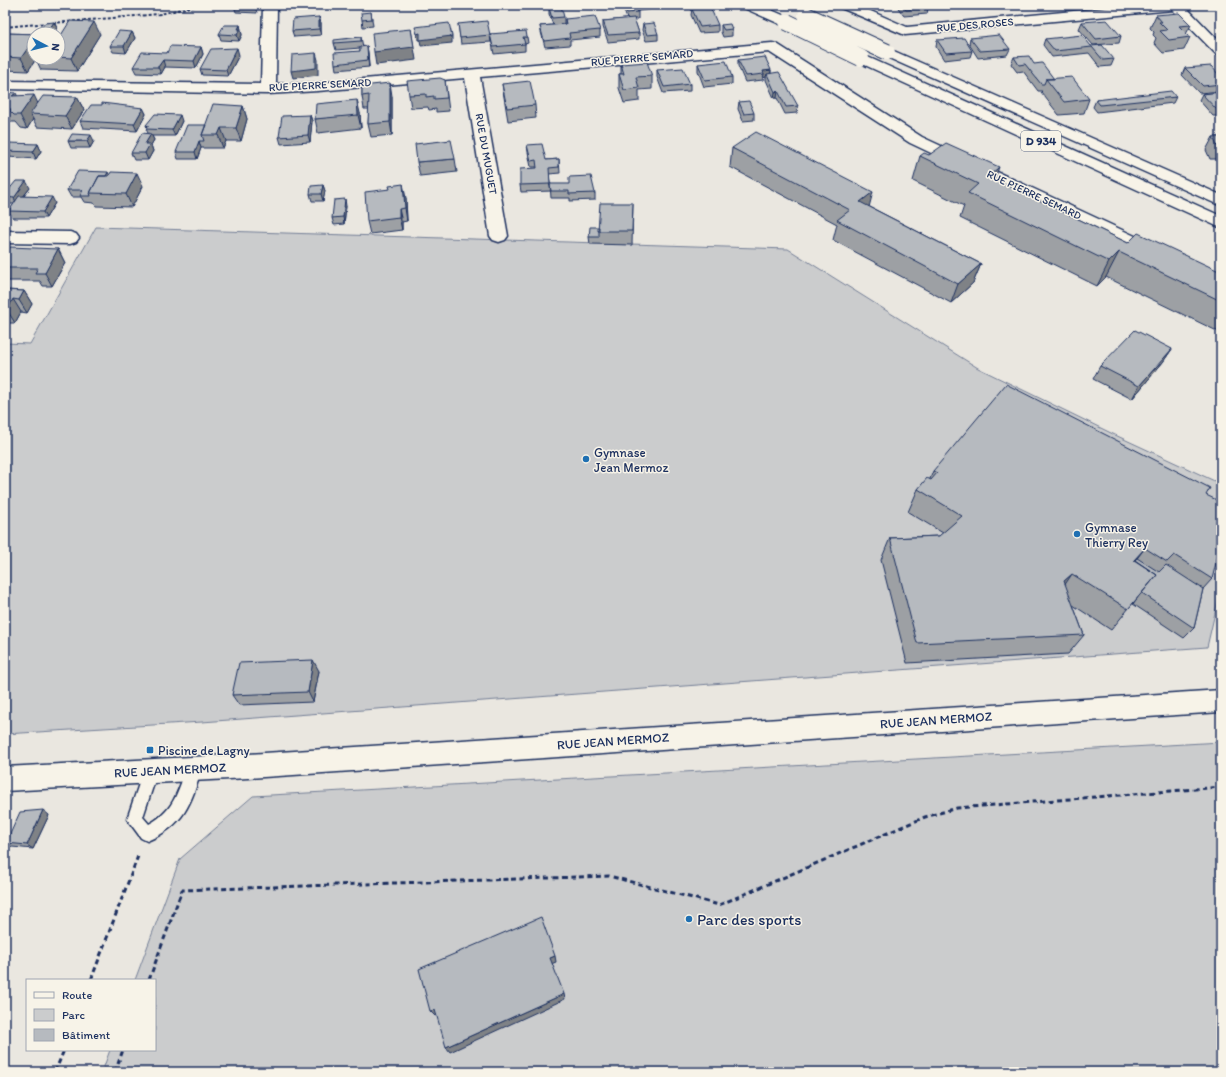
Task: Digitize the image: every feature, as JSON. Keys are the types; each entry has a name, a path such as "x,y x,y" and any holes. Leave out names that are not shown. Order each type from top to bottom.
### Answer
{"main road":[{"path":"268,89 270,5"},
{"name":"D 934","path":"749,5 1221,223"},
{"name":"RUE DES ROSES","path":"846,5 904,31 1180,5"},
{"path":"1063,5 1073,16"},
{"path":"1176,5 1221,51"},
{"name":"D 934","path":"801,13 1221,201"},
{"name":"RUE PIERRE SEMARD","path":"5,85 268,89 318,87 772,47 916,140 1173,260"},
{"name":"RUE DU MUGUET","path":"472,73 499,236"},
{"path":"5,237 70,238"},
{"name":"RUE JEAN MERMOZ","path":"5,779 150,771 1221,701"}],"lane":[{"path":"150,771 135,819 147,833 164,826 184,802 194,768"}],"path":[{"path":"5,27 160,14 199,5"},
{"path":"149,979 182,890 609,876 718,905 925,817 957,808 1221,787"},
{"path":"90,979 147,833"},
{"path":"55,1072 64,1051"},
{"path":"115,1072 124,1051"}],"green space":[{"name":"Gymnase Jean Mermoz","path":"96,227 788,249 978,368 1113,434 1221,484 1221,587 1207,647 202,722 5,734 5,343 30,344"},
{"name":"Parc des sports","path":"1221,742 1221,1072 102,1072 110,1051 156,1051 156,979 135,979 180,859 253,796"}],"building":[{"path":"252,5 255,6 234,6"},
{"path":"624,5 636,5 638,12 627,13"},
{"path":"902,5 926,5 928,8 906,10"},
{"path":"561,6 564,17 552,18 549,8"},
{"path":"710,7 718,25 700,27 692,9"},
{"path":"371,12 372,19 362,20 361,13"},
{"path":"1179,13 1191,25 1179,26 1190,37 1169,40 1160,31 1167,30 1159,22 1162,22 1156,15"},
{"path":"595,16 600,30 569,33 570,38 544,41 540,26 566,24 565,19"},
{"path":"319,17 319,29 292,31 293,19"},
{"path":"634,18 639,33 608,35 603,21"},
{"path":"1107,20 1121,36 1096,39 1082,22"},
{"path":"70,21 94,22 71,58 66,58 66,27"},
{"path":"487,21 490,35 460,38 458,24"},
{"path":"54,22 51,26 43,26 45,23"},
{"path":"449,23 452,36 420,40 420,33 417,34 415,27"},
{"path":"654,23 658,34 647,35 643,24"},
{"path":"730,24 732,29 724,30 721,25"},
{"path":"224,25 240,25 238,29 240,29 237,35 219,34"},
{"path":"411,29 414,47 374,52 372,33"},
{"path":"119,31 132,32 124,46 110,46"},
{"path":"526,31 527,37 523,37 525,44 493,47 490,34"},
{"path":"5,33 26,34 26,51 21,58 5,57"},
{"path":"999,35 1010,49 980,51 970,38"},
{"path":"1082,35 1091,46 1102,45 1114,59 1103,60 1092,47 1055,51 1045,39"},
{"path":"361,37 361,41 334,43 334,40"},
{"path":"964,38 972,51 946,53 937,40"},
{"path":"170,46 201,47 194,61 163,60 158,67 133,67 142,52 167,53"},
{"path":"367,46 368,60 335,64 334,53 360,51 360,47"},
{"path":"237,48 226,70 200,69 211,49"},
{"path":"316,53 316,68 291,71 292,55"},
{"path":"1029,56 1034,64 1042,63 1054,79 1046,79 1044,84 1041,84 1025,64 1019,65 1014,57"},
{"path":"765,57 771,70 763,71 764,74 746,76 738,60"},
{"path":"726,61 732,77 705,80 698,64"},
{"path":"647,62 652,76 636,77 639,88 624,90 619,74 624,74 621,64"},
{"path":"1211,66 1221,77 1221,84 1203,86 1185,68"},
{"path":"683,68 690,84 664,87 657,70"},
{"path":"779,72 798,106 786,107 778,91 775,92 767,74"},
{"path":"1072,77 1089,99 1064,102 1046,79"},
{"path":"440,78 445,80 447,98 434,99 434,96 426,97 426,94 409,95 407,81"},
{"path":"530,81 535,105 507,108 502,84"},
{"path":"390,83 390,122 368,124 369,95 362,96 362,86"},
{"path":"1171,91 1176,97 1100,105 1096,100"},
{"path":"5,92 16,93 12,96 34,95 20,115 14,115 10,111 11,109 5,109"},
{"path":"1221,92 1221,109 1217,110 1202,94"},
{"path":"43,96 77,97 65,116 30,114"},
{"path":"357,100 358,115 315,119 316,104"},
{"path":"749,101 754,113 744,114 739,102"},
{"path":"102,103 143,108 134,124 80,121 91,105 102,105"},
{"path":"213,104 243,106 236,128 221,128 218,135 202,135"},
{"path":"155,114 180,115 172,130 146,129 149,126 146,125"},
{"path":"310,115 308,135 279,137 282,116"},
{"path":"187,125 206,125 202,135 204,141 199,141 195,152 176,152"},
{"path":"756,132 873,192 860,202 981,264 958,284 837,220 850,210 732,148"},
{"path":"142,133 151,134 145,144 150,144 145,153 131,153"},
{"path":"72,134 91,135 87,141 68,141"},
{"path":"1213,137 1221,137 1221,146 1217,146"},
{"path":"451,140 455,159 417,162 415,144"},
{"path":"9,143 38,144 33,152 5,151"},
{"path":"946,143 999,167 989,176 1128,243 1138,233 1221,272 1221,301 1119,252 1109,262 968,193 978,184 920,156 924,153 929,155"},
{"path":"542,144 546,160 559,159 559,167 549,168 550,184 520,185 520,169 537,168 536,160 531,161 527,145"},
{"path":"78,171 108,172 106,176 99,176 90,193 91,196 80,196 83,190 67,190"},
{"path":"111,172 137,173 126,194 90,193 99,176 109,176"},
{"path":"591,176 595,193 569,194 569,191 551,191 550,184 569,184 569,177"},
{"path":"16,181 26,181 14,198 5,197 5,192 7,192"},
{"path":"403,184 405,208 399,209 399,217 367,221 365,192 390,189 389,186"},
{"path":"323,185 321,194 310,194 311,186"},
{"path":"19,196 52,197 43,212 9,211"},
{"path":"345,199 343,217 332,218 334,200"},
{"path":"600,203 633,203 632,231 598,231"},
{"path":"590,227 599,227 599,237 589,237"},
{"path":"10,247 58,249 45,273 35,273 38,268 5,268 5,256"},
{"path":"5,290 24,291 19,300 13,299 7,310 5,310"},
{"path":"1135,330 1172,349 1139,386 1100,366"},
{"name":"Gymnase Thierry Rey","path":"1006,384 1210,488 1206,495 1221,502 1221,543 1212,579 1174,555 1167,562 1145,548 1134,560 1157,575 1128,609 1072,574 1064,581 1084,635 917,643 890,538 939,536 962,516 918,489 927,478 931,480 937,473 933,471"},
{"path":"1137,558 1159,572 1166,565 1203,589 1194,628 1142,593 1157,575 1135,560"},
{"path":"313,660 308,692 232,695 239,663"},
{"path":"43,810 27,845 6,843 20,812"},
{"path":"541,917 555,956 550,958 564,994 446,1047 435,1010 430,1011 419,969"}],"place":[{"name":"Gymnase Jean Mermoz","path":"586,459"},
{"name":"Gymnase Thierry Rey","path":"1077,534"},
{"name":"Piscine de Lagny","path":"150,750"},
{"name":"Parc des sports","path":"689,919"}]}
